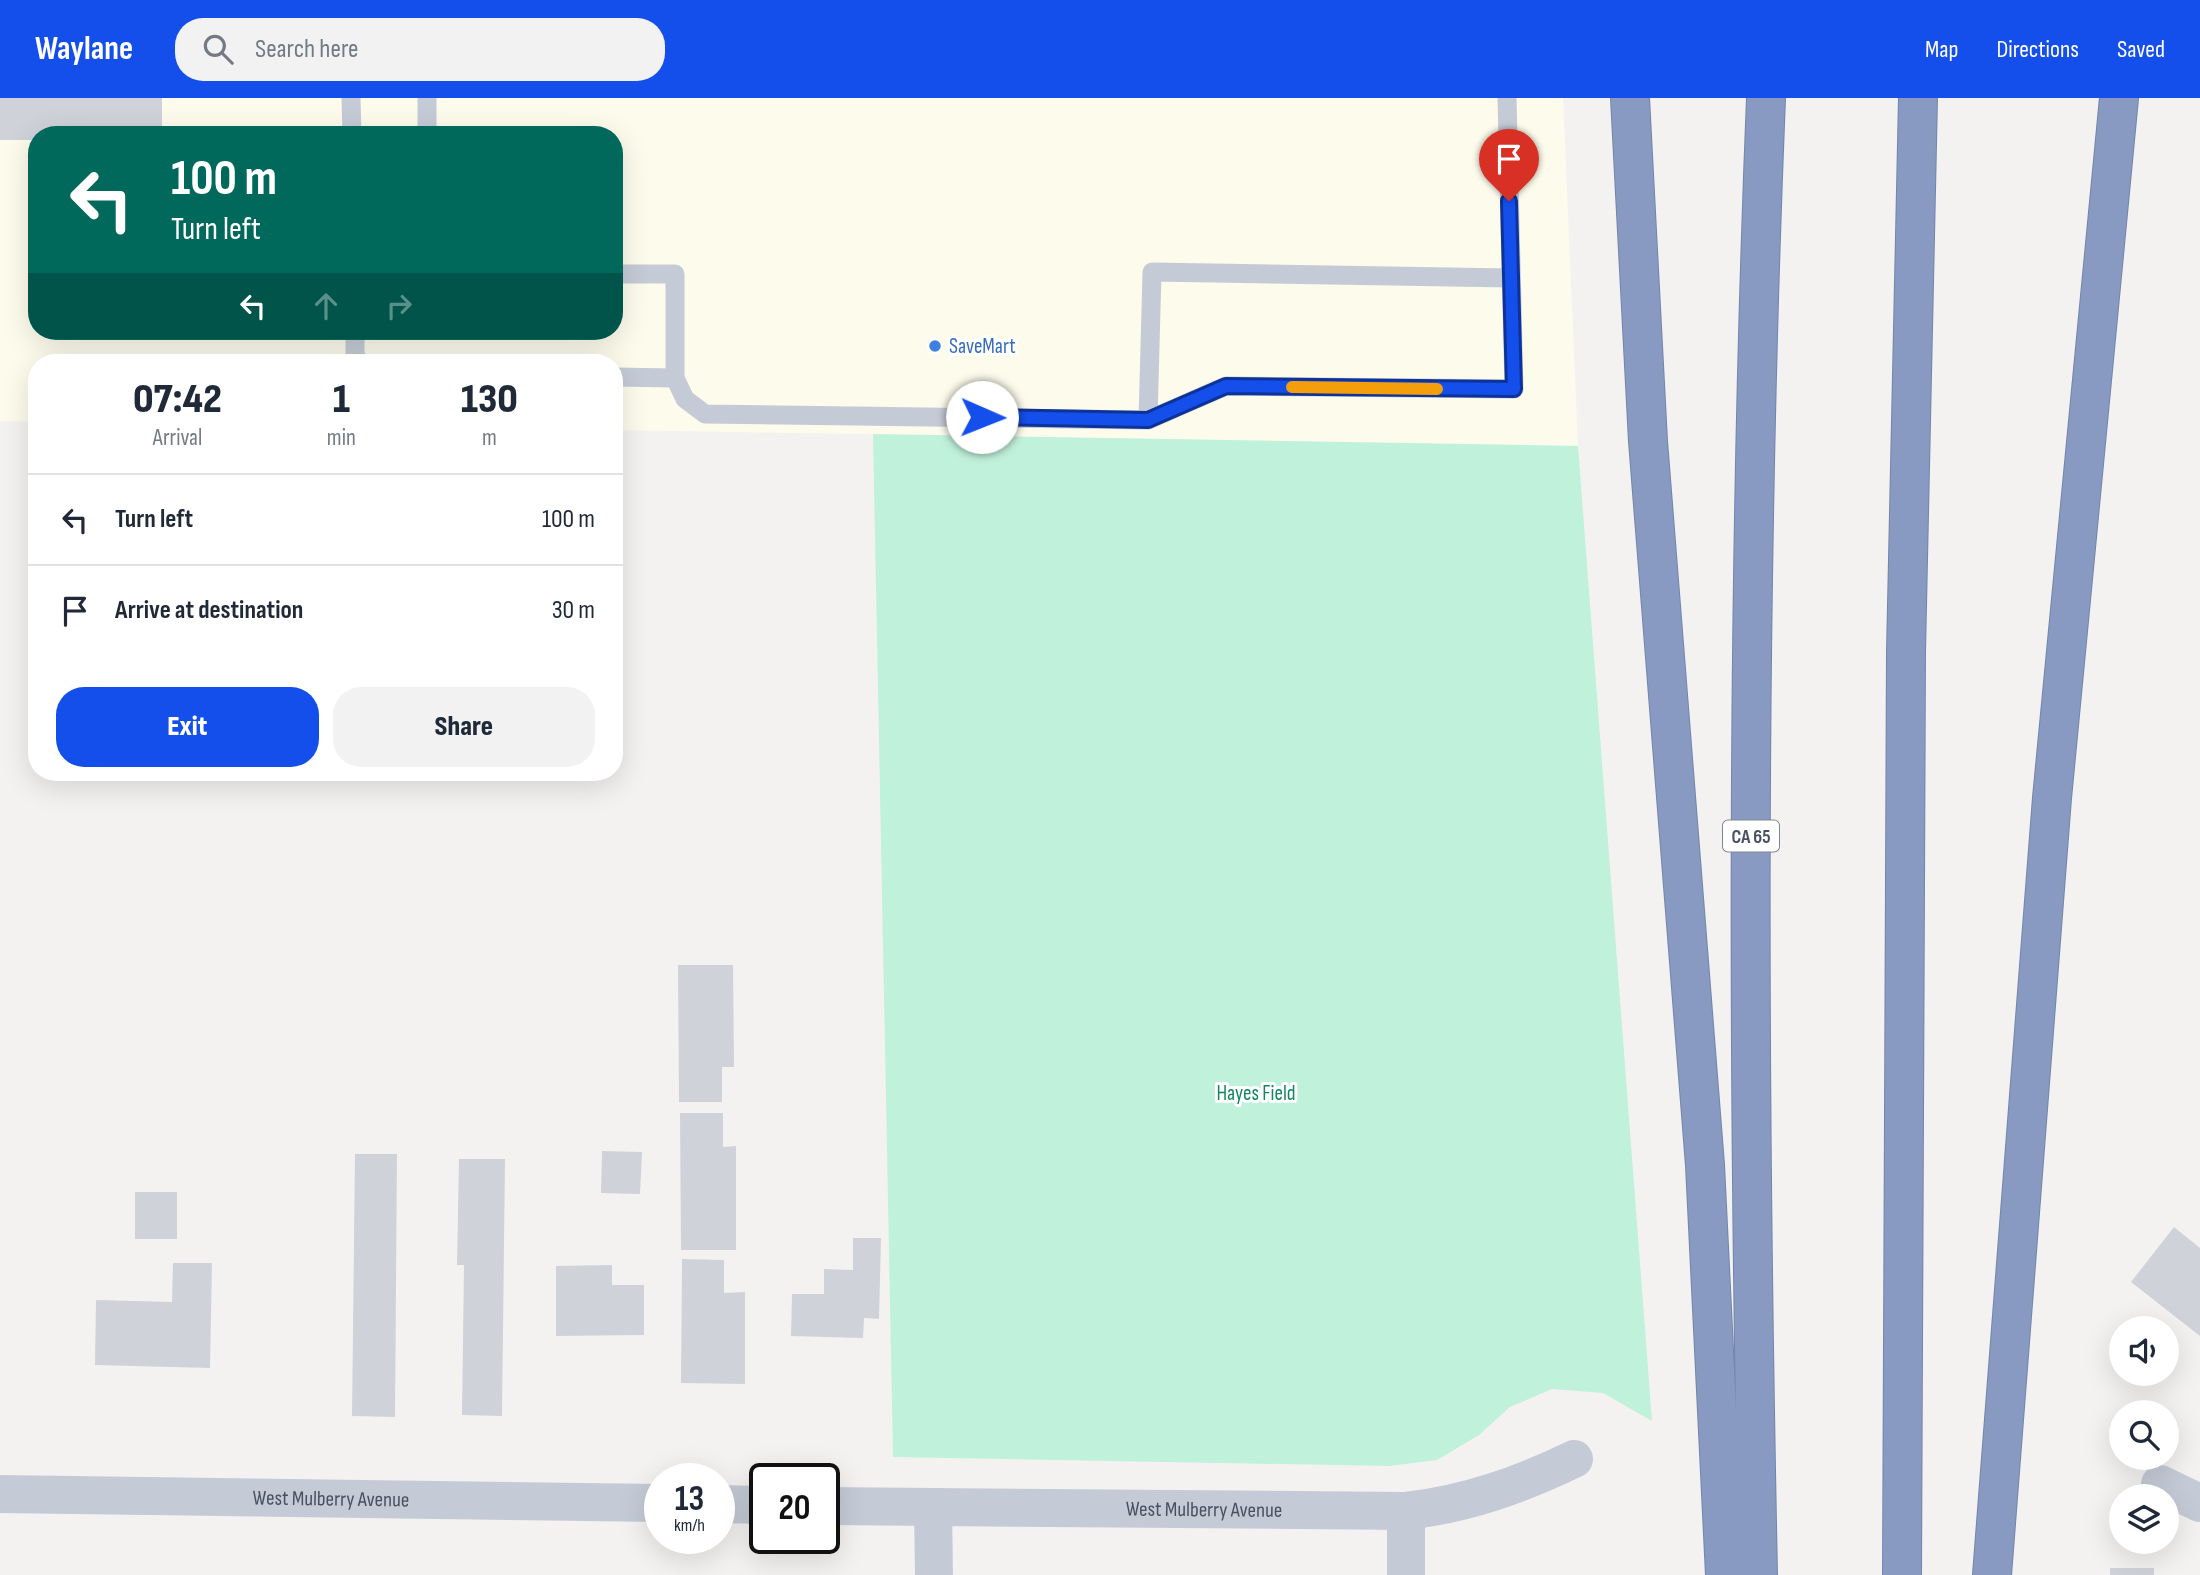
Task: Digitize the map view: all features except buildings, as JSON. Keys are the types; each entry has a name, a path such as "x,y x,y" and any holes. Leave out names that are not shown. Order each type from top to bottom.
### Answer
{"highway":[{"path":"1630,98 1648,442 1706,1179 1725,1575"},
{"name":"CA 65","path":"1758,1575 1751,1212 1752,602 1766,98"},
{"path":"1902,1575 1906,652 1918,98"},
{"path":"1992,1575 2052,798 2119,98"}],"street":[{"name":"West Mulberry Avenue","path":"840,1506 1406,1511 1449,1506 1489,1495 1574,1459"},
{"name":"West Mulberry Avenue","path":"0,1494 644,1503"},
{"path":"2179,1494 2200,1503"},
{"path":"933,1507 933,1575"},
{"path":"1406,1511 1406,1575"}],"lane":[{"path":"351,98 352,126"},
{"path":"427,98 427,126"},
{"path":"623,274 675,274 674,378 685,399 705,414 1148,420 1226,386 1514,389 1507,98"},
{"path":"1148,420 1152,272 1510,278"},
{"path":"623,377 674,378"}],"shaded area":[{"path":"0,98 1563,98 1578,446 623,430 623,354 28,354 28,422 0,421"}],"green space":[{"name":"Hayes Field","path":"873,434 1578,446 1652,1421 1603,1393 1552,1389 1510,1407 1479,1435 1437,1460 1389,1466 893,1457"}],"slow traffic":[{"path":"1292,387 1437,389"}],"place":[{"name":"SaveMart","path":"935,346"}],"route":[{"path":"982,417 1148,420 1226,386 1514,389 1509,201"}]}
